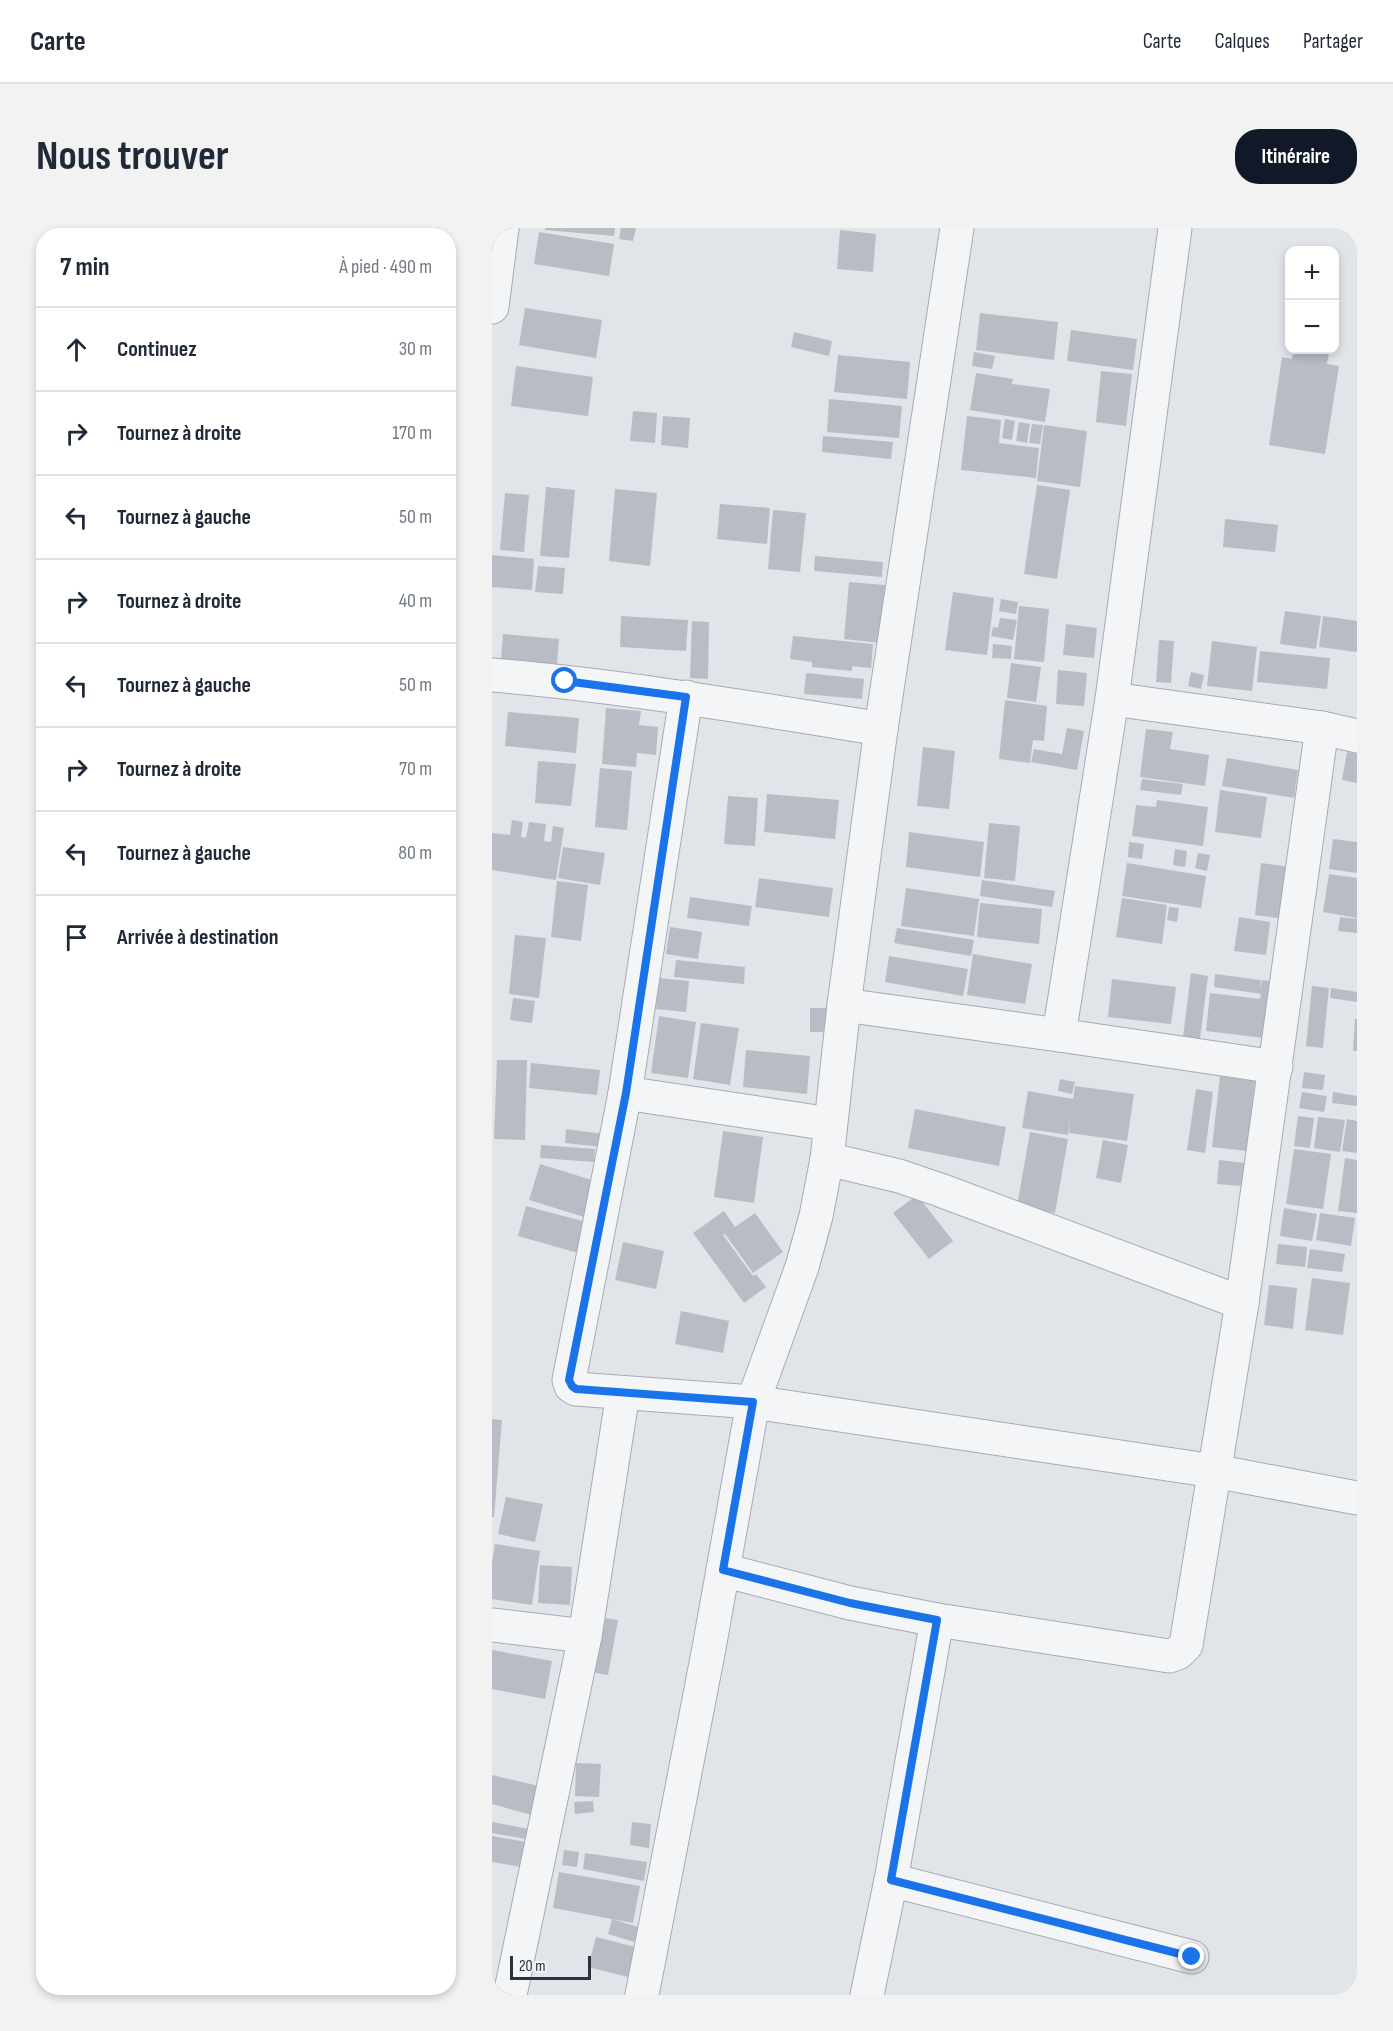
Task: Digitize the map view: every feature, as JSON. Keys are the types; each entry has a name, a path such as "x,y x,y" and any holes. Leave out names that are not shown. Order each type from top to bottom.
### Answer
{"street":[{"path":"492,307 502,228"},
{"path":"642,1995 753,1402 802,1267 816,1216 827,1159 844,1005 881,729 957,228"},
{"path":"1059,1035 1112,699 1175,228"},
{"path":"492,675 577,682 686,697 881,729"},
{"path":"686,697 626,1093 569,1380 572,1386 576,1389 753,1402 1214,1471 1357,1498"},
{"path":"1112,699 1322,728 1357,736"},
{"path":"723,1570 850,1603 937,1620 1169,1656 1178,1653 1186,1645 1242,1303 1322,728"},
{"path":"844,1005 1275,1067"},
{"path":"626,1093 830,1124"},
{"path":"827,1159 899,1176 940,1190 1242,1303"},
{"path":"510,1995 585,1636 623,1393"},
{"path":"867,1995 891,1880 937,1620"},
{"path":"492,1625 585,1636"},
{"path":"891,1880 1192,1957"}],"building":[{"path":"545,228 615,228 614,236 545,230"},
{"path":"621,228 636,228 633,241 619,239"},
{"path":"840,230 876,234 873,272 837,269"},
{"path":"539,232 614,244 609,276 534,264"},
{"path":"525,308 602,320 596,358 519,345"},
{"path":"980,313 1058,322 1054,360 976,350"},
{"path":"1071,330 1137,339 1133,370 1067,361"},
{"path":"794,332 832,341 829,356 791,347"},
{"path":"974,352 995,356 992,369 972,366"},
{"path":"1293,354 1329,354 1327,364 1339,366 1325,454 1269,445 1282,357 1292,359"},
{"path":"838,355 910,362 907,399 834,392"},
{"path":"516,366 593,377 588,416 511,406"},
{"path":"1101,371 1132,374 1126,426 1096,422"},
{"path":"976,373 1013,379 1012,384 1050,389 1045,422 970,410"},
{"path":"829,399 902,406 899,438 827,432"},
{"path":"633,411 657,413 655,443 630,441"},
{"path":"663,416 690,418 688,448 661,445"},
{"path":"967,416 1001,420 999,443 1039,448 1036,478 961,470"},
{"path":"1005,419 1015,421 1012,440 1002,438"},
{"path":"1019,422 1030,424 1027,443 1016,441"},
{"path":"1032,424 1043,425 1040,444 1029,443"},
{"path":"1044,425 1087,431 1080,487 1037,481"},
{"path":"823,436 893,442 891,459 822,452"},
{"path":"1037,485 1070,490 1057,579 1024,574"},
{"path":"546,487 575,490 569,558 540,556"},
{"path":"615,489 657,493 650,566 609,561"},
{"path":"505,493 529,495 524,552 500,550"},
{"path":"720,504 770,508 767,544 717,539"},
{"path":"773,510 806,513 800,572 768,569"},
{"path":"1225,519 1278,525 1275,552 1223,547"},
{"path":"492,555 534,559 532,590 492,587"},
{"path":"815,556 883,562 882,577 814,571"},
{"path":"538,566 565,568 563,594 535,592"},
{"path":"849,582 885,585 880,643 844,639"},
{"path":"953,592 994,598 987,655 945,650"},
{"path":"1001,599 1018,602 1016,614 999,611"},
{"path":"1019,606 1049,609 1044,662 1014,659"},
{"path":"1285,611 1321,616 1316,649 1280,644"},
{"path":"621,616 688,620 686,651 620,647"},
{"path":"1323,616 1357,621 1357,652 1319,647"},
{"path":"1000,618 1017,620 1013,640 991,636 993,627 998,628"},
{"path":"692,621 709,622 708,679 690,678"},
{"path":"1066,624 1097,628 1094,658 1063,655"},
{"path":"503,634 559,639 557,664 501,659"},
{"path":"793,636 873,644 871,668 852,666 852,671 812,667 812,662 790,659"},
{"path":"1159,640 1174,641 1171,683 1156,682"},
{"path":"1212,641 1257,647 1252,691 1207,686"},
{"path":"993,644 1012,646 1011,659 992,658"},
{"path":"1260,651 1330,658 1327,689 1257,682"},
{"path":"1011,663 1041,667 1036,702 1007,698"},
{"path":"1058,670 1087,673 1084,706 1056,704"},
{"path":"1191,672 1204,675 1201,689 1188,686"},
{"path":"806,673 864,679 862,699 804,694"},
{"path":"1005,700 1047,706 1044,741 1033,740 1030,763 999,759"},
{"path":"606,708 641,711 639,725 658,727 656,755 637,753 636,767 602,764"},
{"path":"508,712 579,718 576,753 505,746"},
{"path":"1067,728 1084,731 1077,770 1031,762 1034,749 1062,754"},
{"path":"1146,729 1173,732 1170,749 1209,755 1205,786 1140,777"},
{"path":"923,747 955,751 949,809 917,806"},
{"path":"1347,752 1357,754 1357,783 1342,780"},
{"path":"1227,758 1298,770 1294,798 1222,786"},
{"path":"538,761 576,764 571,806 535,803"},
{"path":"600,768 632,771 627,830 595,827"},
{"path":"1142,779 1183,784 1181,795 1140,790"},
{"path":"1220,790 1267,797 1261,838 1215,832"},
{"path":"767,794 839,800 835,839 764,832"},
{"path":"728,796 758,798 755,846 724,844"},
{"path":"1157,800 1208,807 1203,846 1132,836 1136,805 1156,807"},
{"path":"512,820 523,822 521,837 526,838 529,822 546,824 544,841 551,842 553,826 564,828 556,880 492,870 492,833 510,835"},
{"path":"989,823 1020,826 1015,881 984,878"},
{"path":"909,832 984,842 980,877 906,867"},
{"path":"1333,839 1357,842 1357,873 1329,869"},
{"path":"1129,842 1144,844 1142,859 1128,857"},
{"path":"563,847 605,853 600,885 558,878"},
{"path":"1175,849 1187,851 1185,867 1173,865"},
{"path":"1198,853 1210,855 1207,871 1195,868"},
{"path":"1127,863 1206,876 1201,908 1122,896"},
{"path":"1261,863 1290,867 1284,919 1255,915"},
{"path":"1329,874 1357,878 1357,918 1323,912"},
{"path":"759,878 833,888 829,917 755,907"},
{"path":"982,880 1055,891 1052,907 980,896"},
{"path":"557,881 588,885 581,941 551,937"},
{"path":"906,888 979,899 974,936 901,926"},
{"path":"690,897 752,906 749,926 687,918"},
{"path":"1122,898 1167,905 1162,944 1116,937"},
{"path":"980,903 1042,909 1039,944 977,937"},
{"path":"1169,907 1179,908 1177,922 1167,920"},
{"path":"1239,917 1270,922 1266,955 1234,951"},
{"path":"1340,917 1357,919 1357,933 1338,931"},
{"path":"670,927 702,932 698,959 666,954"},
{"path":"897,928 974,940 971,956 894,943"},
{"path":"515,935 546,938 539,998 509,994"},
{"path":"973,954 1032,964 1025,1004 967,995"},
{"path":"889,956 968,969 963,996 885,982"},
{"path":"676,960 745,967 744,984 674,977"},
{"path":"1191,973 1208,976 1200,1039 1183,1037"},
{"path":"1215,974 1261,980 1260,991 1262,980 1270,981 1264,1038 1206,1031 1210,993 1260,999 1261,994 1214,987"},
{"path":"659,978 689,981 686,1012 656,1009"},
{"path":"1112,979 1176,987 1171,1024 1108,1017"},
{"path":"1312,986 1329,988 1323,1048 1306,1046"},
{"path":"1331,988 1357,992 1357,1002 1330,998"},
{"path":"513,998 535,1001 532,1023 510,1020"},
{"path":"810,1008 827,1008 826,1032 810,1032"},
{"path":"659,1016 696,1022 688,1078 651,1073"},
{"path":"1355,1019 1357,1019 1357,1051 1353,1051"},
{"path":"701,1023 739,1028 730,1085 693,1079"},
{"path":"746,1050 810,1056 807,1094 743,1087"},
{"path":"497,1060 527,1060 525,1140 494,1139"},
{"path":"531,1063 600,1070 597,1095 529,1088"},
{"path":"1304,1072 1325,1075 1323,1090 1302,1088"},
{"path":"1220,1076 1255,1080 1247,1151 1212,1147"},
{"path":"1060,1079 1075,1082 1072,1094 1058,1091"},
{"path":"1075,1086 1134,1094 1127,1141 1069,1133 1070,1119 1068,1135 1022,1128 1028,1091 1073,1099"},
{"path":"1196,1089 1213,1092 1205,1153 1187,1150"},
{"path":"1302,1092 1327,1096 1324,1112 1299,1108"},
{"path":"1333,1092 1357,1096 1357,1106 1332,1103"},
{"path":"915,1109 1006,1127 999,1166 908,1148"},
{"path":"1298,1116 1314,1118 1310,1148 1294,1146"},
{"path":"1318,1117 1345,1120 1340,1152 1314,1148"},
{"path":"1347,1119 1357,1121 1357,1153 1342,1151"},
{"path":"566,1129 604,1134 602,1147 565,1143"},
{"path":"723,1131 763,1137 754,1203 714,1197"},
{"path":"1030,1132 1068,1139 1055,1213 1017,1206"},
{"path":"1103,1140 1128,1145 1121,1183 1096,1178"},
{"path":"541,1145 595,1149 594,1162 540,1158"},
{"path":"1294,1149 1331,1154 1323,1209 1286,1204"},
{"path":"1345,1158 1357,1160 1357,1213 1338,1211"},
{"path":"1219,1160 1245,1163 1242,1186 1217,1184"},
{"path":"540,1164 595,1181 584,1217 529,1200"},
{"path":"917,1195 953,1241 929,1259 893,1213"},
{"path":"526,1206 586,1222 578,1253 518,1236"},
{"path":"1284,1208 1317,1214 1312,1241 1280,1236"},
{"path":"724,1211 735,1227 755,1213 783,1252 753,1273 725,1234 723,1235 753,1276 756,1274 766,1287 744,1303 693,1233"},
{"path":"1320,1213 1355,1218 1351,1246 1316,1240"},
{"path":"623,1242 664,1251 656,1289 615,1280"},
{"path":"1278,1244 1307,1247 1305,1267 1276,1264"},
{"path":"1310,1249 1345,1254 1342,1272 1307,1268"},
{"path":"1312,1278 1350,1283 1343,1335 1305,1330"},
{"path":"1269,1285 1297,1288 1293,1329 1264,1325"},
{"path":"681,1311 729,1321 723,1353 675,1344"},
{"path":"492,1419 502,1420 494,1517 492,1517"},
{"path":"506,1497 543,1504 535,1542 498,1534"},
{"path":"495,1544 540,1551 532,1605 492,1599 492,1563"},
{"path":"540,1565 572,1567 570,1605 538,1603"},
{"path":"604,1618 618,1620 608,1675 591,1672"},
{"path":"492,1650 552,1661 545,1699 492,1689"},
{"path":"576,1763 601,1764 599,1797 575,1796"},
{"path":"492,1775 539,1786 535,1816 492,1804"},
{"path":"593,1801 594,1812 575,1814 574,1802"},
{"path":"492,1822 533,1830 531,1840 492,1833"},
{"path":"632,1822 651,1824 649,1848 630,1845"},
{"path":"492,1836 532,1843 527,1868 492,1862"},
{"path":"564,1850 579,1852 577,1867 562,1865"},
{"path":"585,1853 647,1862 644,1881 583,1869"},
{"path":"559,1872 640,1886 633,1923 553,1908"},
{"path":"612,1919 638,1927 634,1942 608,1934"},
{"path":"596,1937 635,1947 628,1977 588,1967"}],"route":[{"path":"565,681 686,697 626,1093 569,1380 576,1389 753,1402 723,1570 850,1603 937,1620 891,1880 1192,1957"}]}
